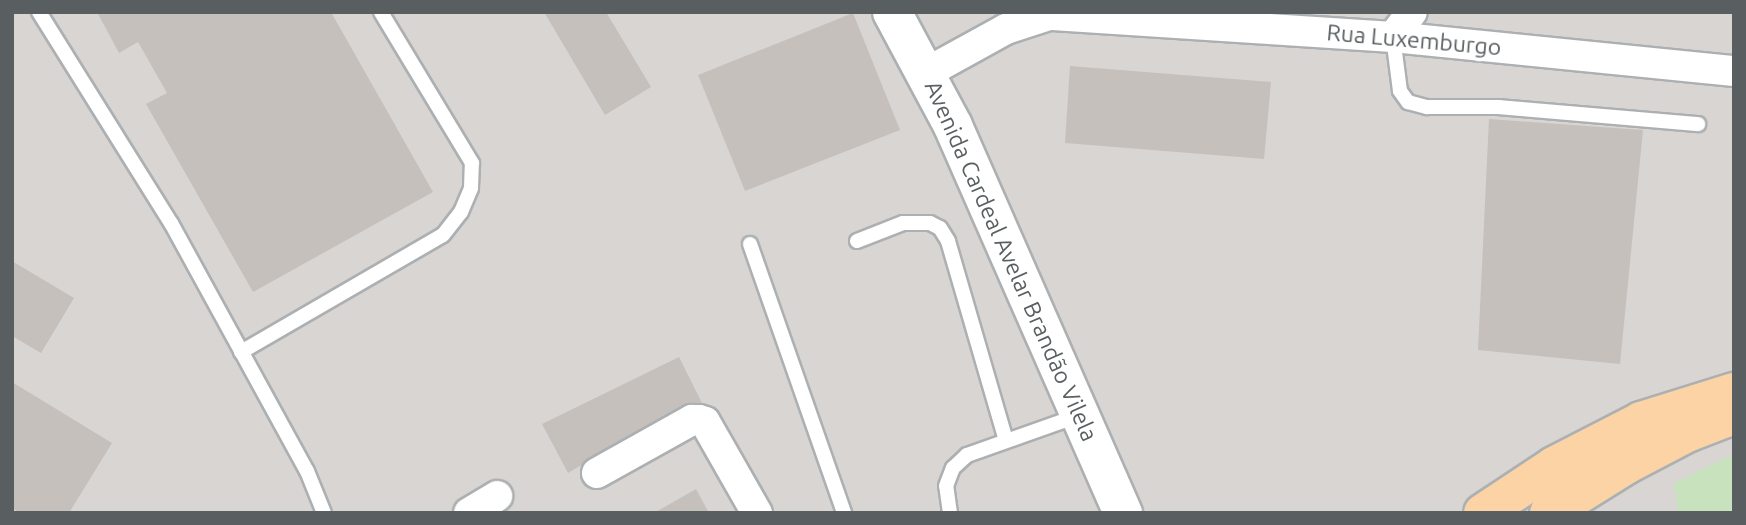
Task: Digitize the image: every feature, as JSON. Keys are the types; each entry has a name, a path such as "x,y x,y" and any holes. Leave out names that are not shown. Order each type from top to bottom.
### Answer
{"main road":[{"name":"Avenida Cardeal Avelar Brandão Vilela","path":"892,12 926,73 1081,414 1123,513"},
{"path":"1483,513 1554,466 1641,421 1734,392"},
{"path":"1549,513 1626,465 1688,433 1734,415"}],"street":[{"path":"1394,37 1412,12"},
{"path":"926,73 1006,29 1055,13"},
{"name":"Rua Luxemburgo","path":"1055,13 1394,37 1734,71"},
{"path":"597,473 692,420 699,420 705,422 757,513"},
{"path":"469,513 497,496"}],"lane":[{"path":"39,12 171,223 307,471 324,513"},
{"path":"241,352 443,235 461,212 471,188 472,163 381,12"},
{"path":"1394,37 1400,91 1408,102 1427,107 1499,107 1698,124"},
{"path":"857,241 903,223 930,223 940,228 948,241 1006,441"},
{"path":"750,244 844,513"},
{"path":"950,513 946,486 953,468 967,455 1081,414"}],"shaded area":[{"path":"12,12 1734,12 1734,513 12,513"}],"green space":[{"path":"1734,454 1734,513 1678,513 1674,483"}],"building":[{"path":"97,12 331,12 433,192 253,292 146,104 167,93 138,42 119,53"},
{"path":"544,12 606,12 651,87 605,115"},
{"path":"853,13 900,130 745,191 698,75"},
{"path":"1070,66 1271,82 1264,159 1065,143"},
{"path":"1489,119 1643,130 1620,364 1478,350"},
{"path":"12,261 74,298 41,353 12,336"},
{"path":"679,357 702,403 683,405 568,473 542,424"},
{"path":"12,382 112,443 69,513 20,513 12,508"},
{"path":"696,489 709,513 654,513"}]}
